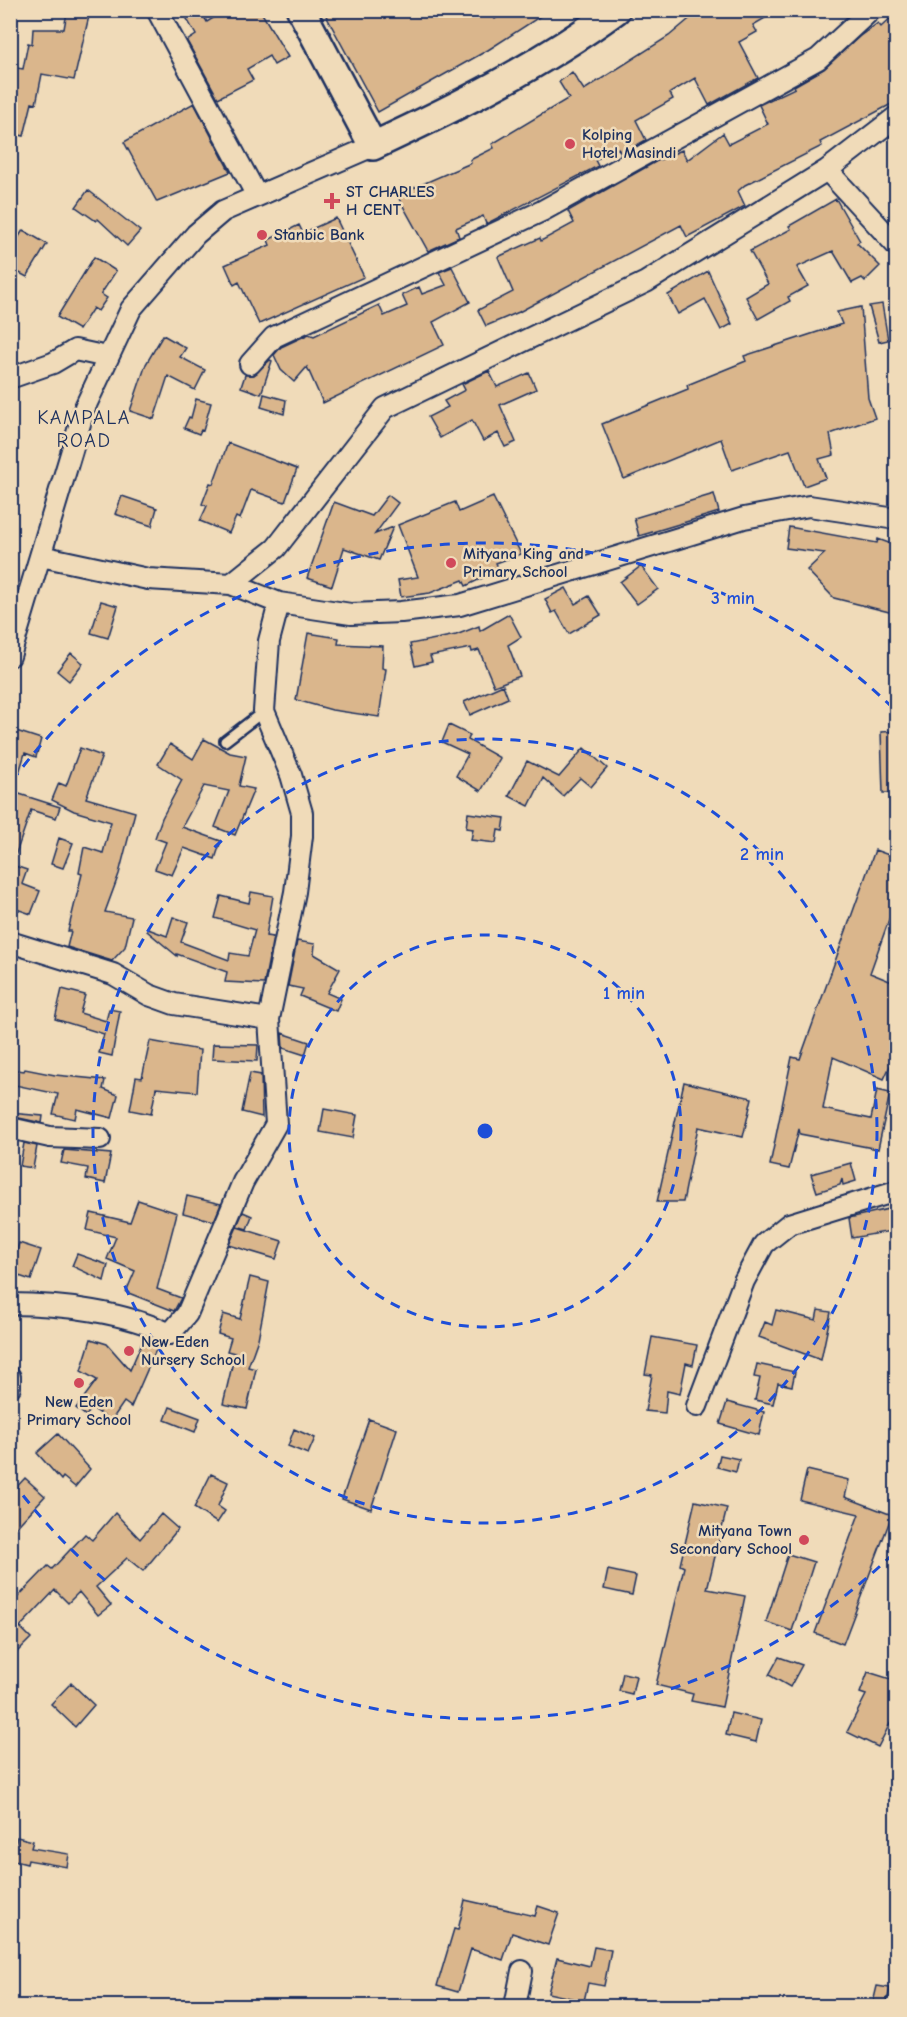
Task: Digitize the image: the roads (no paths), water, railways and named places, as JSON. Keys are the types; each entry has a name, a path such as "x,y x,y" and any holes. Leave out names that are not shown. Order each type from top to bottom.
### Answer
{"main road":[{"path":"301,10 374,146 506,79 577,39 616,10"}],"street":[{"path":"157,10 257,196"},
{"path":"250,364 274,337 542,211 818,59 872,10"},
{"path":"231,584 276,548 385,408 646,282 827,170 897,117"},
{"path":"10,656 85,407 131,309 196,234 223,211 374,146"},
{"path":"827,170 897,245"},
{"path":"10,378 53,363 75,351 107,357"},
{"path":"41,556 148,579 231,584 279,603 351,614 401,612 460,605 744,518 809,506 897,519"},
{"path":"10,1304 56,1304 153,1326 170,1334 187,1314 243,1182 276,1124 269,1019 295,892 302,813 291,776 264,711 269,641 279,603"},
{"path":"10,942 113,974 149,996 174,1004 269,1019"},
{"path":"10,1128 50,1137 100,1139"},
{"path":"697,1406 744,1281 764,1244 789,1224 897,1191"},
{"path":"10,1377 10,1387"},
{"path":"515,2007 522,1971"}],"lane":[{"path":"225,741 264,711"}],"place":[{"name":"Kolping Hotel Masindi","path":"570,144"},
{"name":"ST CHARLES H CENT","path":"332,201"},
{"name":"Stanbic Bank","path":"262,235"},
{"name":"Mityana King and Primary School","path":"451,563"},
{"name":"New Eden Nursery School","path":"129,1351"},
{"name":"New Eden Primary School","path":"79,1383"},
{"name":"Mityana Town Secondary School","path":"804,1540"}],"district":[{"name":"KAMPALA ROAD","path":"84,428"}]}
